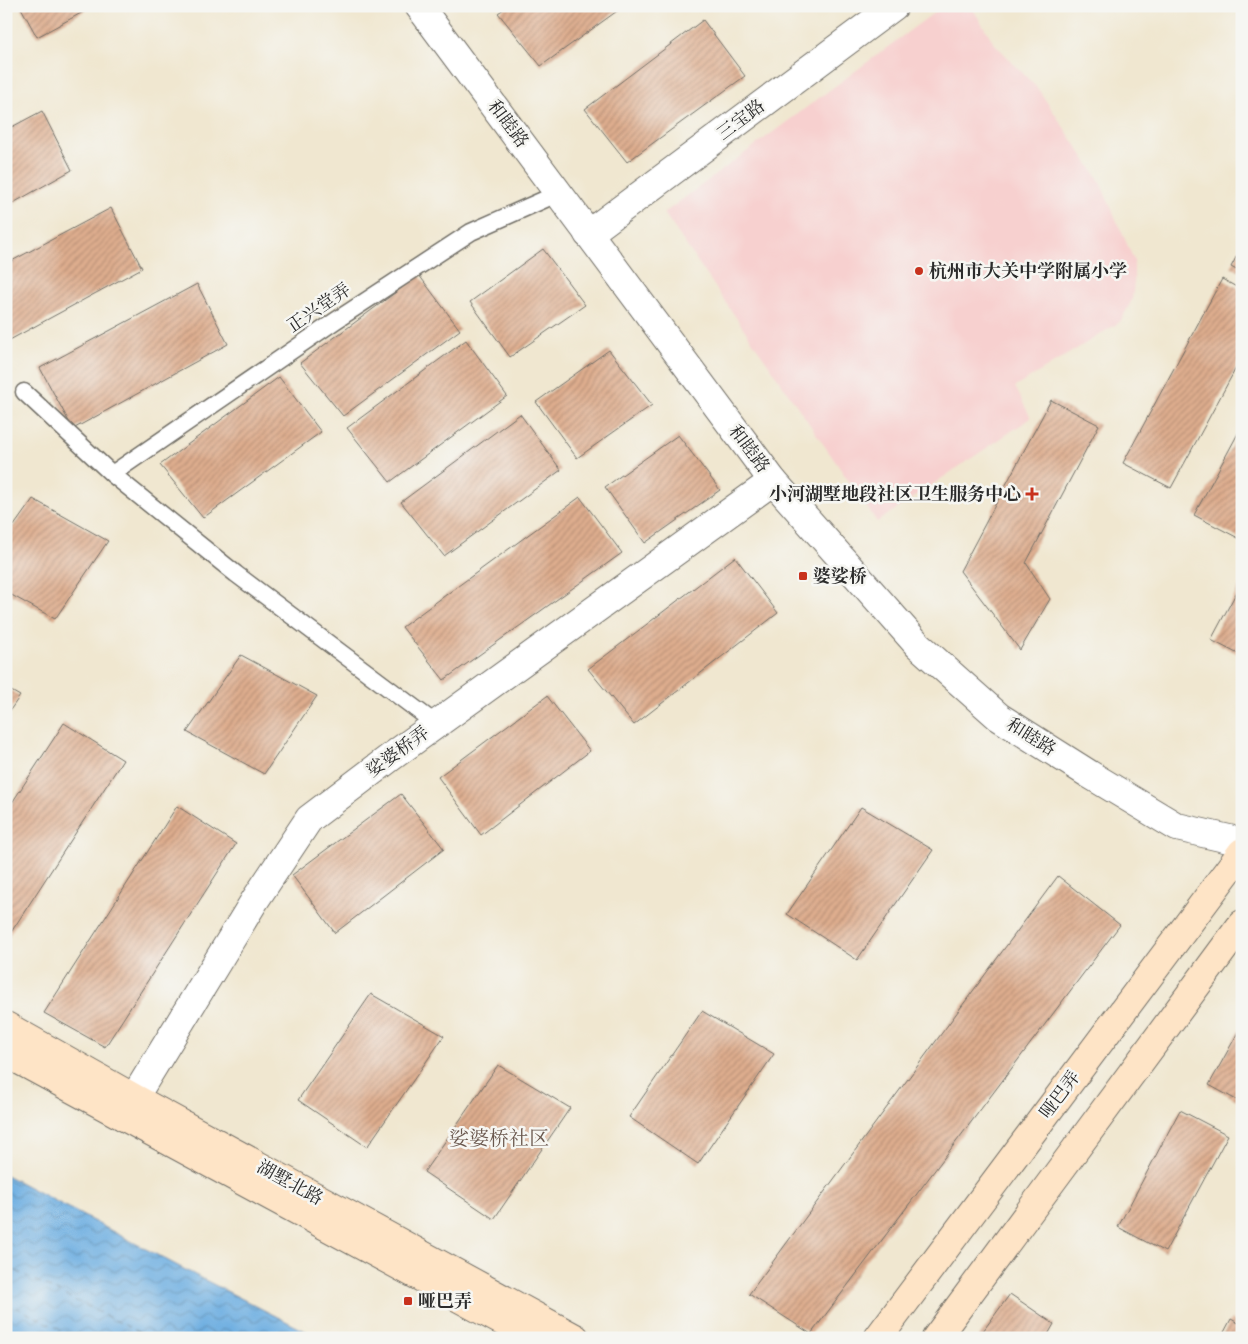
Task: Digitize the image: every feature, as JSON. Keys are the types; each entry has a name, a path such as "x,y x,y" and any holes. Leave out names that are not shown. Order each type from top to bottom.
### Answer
{"main road":[{"name":"哑巴弄","path":"878,1338 1242,852"},
{"path":"936,1338 1242,924"},
{"name":"湖墅北路","path":"6,1026 128,1107 533,1338"},
{"name":"湖墅北路","path":"6,1053 128,1107 575,1338"}],"street":[{"name":"和睦路","path":"419,6 773,481 918,644 999,717 1089,774 1177,827 1242,842"},
{"name":"三宝路","path":"588,234 894,6"},
{"name":"娑婆桥弄","path":"128,1107 255,900 308,819 436,724 773,481"}],"lane":[{"name":"正兴堂弄","path":"112,474 335,321 471,232 559,193"},
{"path":"24,392 112,474 236,574 436,724"}],"shaded area":[{"name":"杭州市大关中学附属小学","path":"943,6 971,6 994,43 1038,89 1098,178 1134,260 1132,300 1120,322 1015,387 1031,418 877,522 664,213"}],"water":[{"path":"6,1175 195,1275 319,1338 6,1338"}],"building":[{"path":"20,6 94,6 37,37"},
{"path":"508,6 624,6 541,66 498,13"},
{"path":"703,20 745,76 627,162 585,109"},
{"path":"42,111 72,170 6,207 6,130"},
{"path":"111,208 142,268 6,342 6,264"},
{"path":"1242,246 1242,273 1231,267"},
{"path":"543,249 585,305 510,357 470,302"},
{"path":"419,275 460,330 343,416 300,363"},
{"path":"1222,279 1242,290 1242,357 1171,488 1123,463"},
{"path":"197,284 228,344 73,429 40,368"},
{"path":"466,340 507,396 390,482 347,428"},
{"path":"609,350 652,405 577,458 536,402"},
{"path":"279,377 321,432 203,518 160,465"},
{"name":"小河湖墅地段社区卫生服务中心","path":"1051,400 1099,425 1026,563 1050,599 1020,650 960,571"},
{"path":"520,414 561,470 444,556 401,502"},
{"path":"1242,426 1242,540 1194,515"},
{"path":"678,435 720,490 645,543 605,487"},
{"path":"580,497 622,553 444,680 402,627"},
{"path":"33,499 108,541 55,619 6,592 6,537"},
{"path":"735,557 778,613 634,725 588,669"},
{"path":"1242,582 1242,656 1211,640"},
{"path":"241,655 317,696 264,774 187,732"},
{"path":"6,688 20,696 6,716"},
{"path":"547,696 590,751 481,835 438,777"},
{"path":"64,723 123,760 6,940 6,812"},
{"path":"401,794 444,849 335,933 292,875"},
{"path":"177,806 236,844 105,1047 44,1013"},
{"path":"861,807 933,850 857,960 787,914"},
{"path":"1058,876 1120,925 811,1334 749,1294"},
{"path":"371,994 444,1036 367,1147 298,1100"},
{"path":"702,1011 774,1054 698,1164 629,1117"},
{"path":"1242,1025 1242,1103 1209,1085"},
{"path":"498,1065 570,1108 494,1219 424,1172"},
{"path":"1180,1110 1228,1135 1165,1252 1118,1227"},
{"path":"1010,1294 1054,1324 1046,1338 978,1338"},
{"path":"1231,1319 1242,1325 1242,1338 1221,1338"}],"ferry route":[{"path":"6,1266 151,1338"},
{"path":"6,1302 77,1338"}],"place":[{"name":"杭州市大关中学附属小学","path":"919,271"},
{"name":"小河湖墅地段社区卫生服务中心","path":"1032,494"},
{"name":"婆娑桥","path":"803,576"},
{"name":"哑巴弄","path":"408,1301"}],"district":[{"name":"娑婆桥社区","path":"499,1138"}]}
